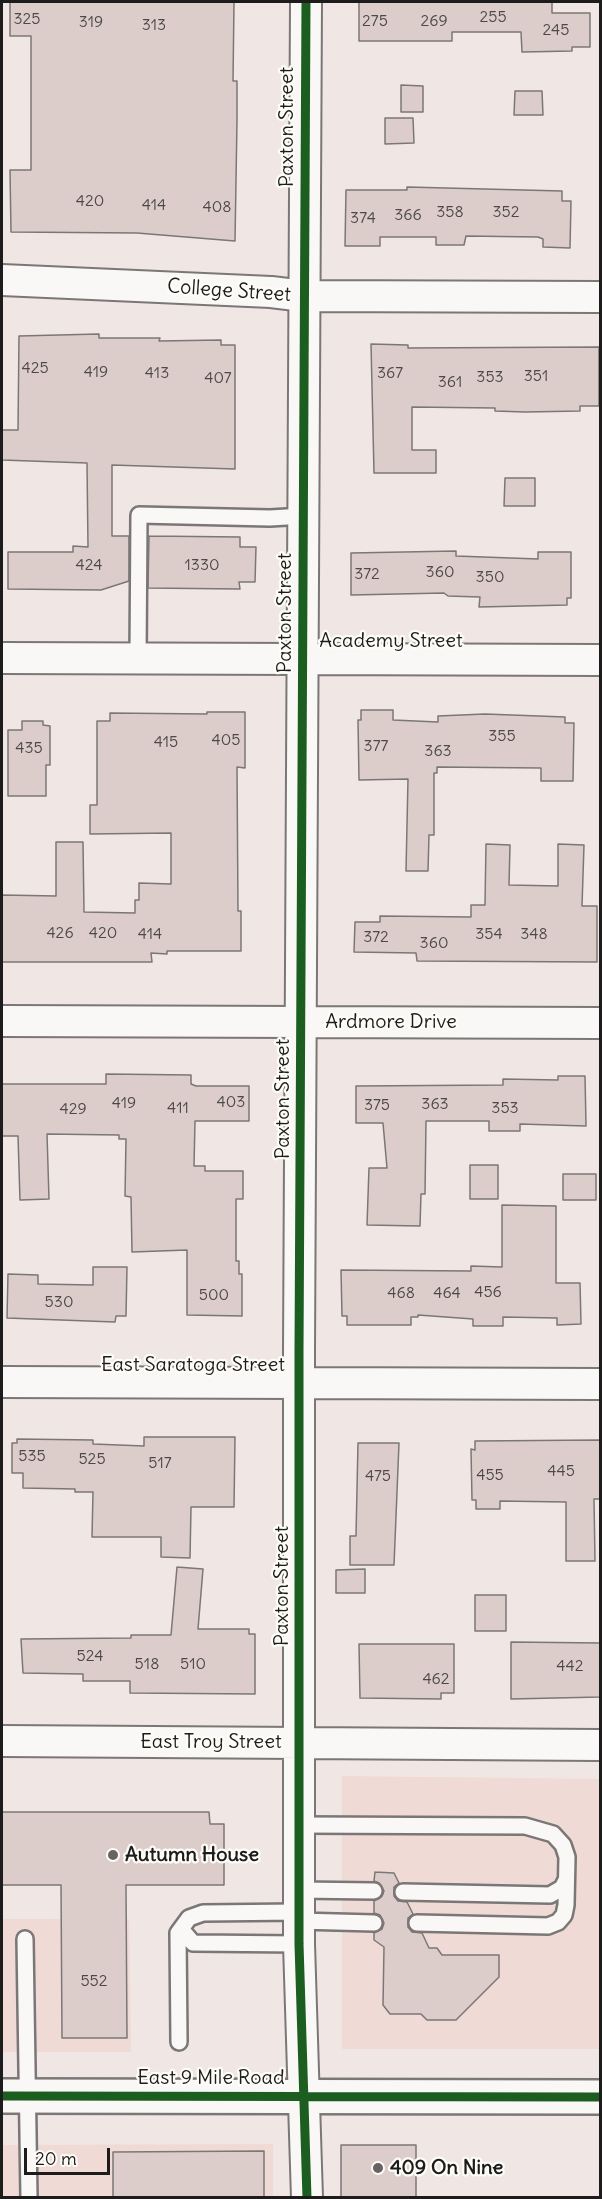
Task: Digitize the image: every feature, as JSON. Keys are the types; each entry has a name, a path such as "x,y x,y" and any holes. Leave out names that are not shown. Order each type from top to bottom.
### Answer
{"main road":[{"name":"East 9 Mile Road","path":"14,2096 600,2097"}],"street":[{"name":"Paxton Street","path":"306,2 299,1383 301,1743 299,1917 307,2198"},
{"name":"College Street","path":"2,280 271,292 304,296 600,297"},
{"name":"Academy Street","path":"2,658 600,660"},
{"name":"Ardmore Drive","path":"2,1021 600,1023"},
{"name":"East Saratoga Street","path":"2,1382 600,1384"},
{"name":"East Troy Street","path":"2,1741 600,1745"}],"lane":[{"path":"138,658 139,515 270,518 304,516"},
{"path":"300,1825 525,1826 540,1828 553,1834 563,1845 567,1857 564,1915 558,1922 548,1926 417,1923"},
{"path":"403,1892 550,1895 562,1888 566,1880"},
{"path":"181,1929 193,1943 299,1917 374,1891"},
{"path":"179,2042 178,1933 189,1918 203,1913 374,1923"},
{"path":"25,1939 14,2096 29,2198"}],"shaded area":[{"path":"342,1776 600,1779 600,2049 342,2049"},
{"path":"2,1919 129,1919 131,2052 2,2052"},
{"path":"273,2144 273,2197 2,2197 2,2145"}],"building":[{"path":"10,2 234,2 233,81 237,81 235,241 137,233 11,232 10,170 31,170 31,36 10,36"},
{"path":"359,2 552,2 552,13 590,13 590,47 572,47 572,51 522,52 521,32 452,32 452,41 359,41"},
{"path":"401,85 423,86 423,112 401,112"},
{"path":"515,91 542,91 543,115 514,115"},
{"path":"385,118 413,118 414,143 385,144"},
{"path":"407,187 562,191 562,201 571,201 570,248 543,247 543,239 538,237 466,236 464,245 436,245 436,237 380,237 380,246 345,246 346,190 407,190"},
{"path":"99,334 99,338 160,338 159,341 221,340 221,345 235,345 235,469 112,465 112,536 129,536 129,581 101,590 8,589 8,552 73,552 73,546 88,547 87,463 2,460 2,430 18,430 19,336"},
{"path":"371,344 408,345 408,348 599,347 599,406 580,406 580,411 525,412 495,411 495,408 412,407 412,450 436,450 436,473 374,473"},
{"path":"505,478 535,478 535,506 504,506"},
{"path":"149,536 240,537 240,547 256,547 255,582 239,582 240,589 148,588"},
{"path":"456,551 456,556 538,559 538,552 571,552 571,598 567,598 567,605 479,607 480,597 448,596 444,593 351,595 351,553"},
{"path":"361,710 393,710 393,720 438,722 438,716 485,714 565,717 565,723 574,723 573,781 541,781 541,768 437,767 437,773 434,773 434,835 429,835 428,871 406,871 408,779 359,780 358,720 361,720"},
{"path":"207,712 245,712 245,768 237,767 238,911 241,911 241,951 167,951 167,954 151,953 152,962 2,962 2,895 56,896 56,842 83,842 84,912 135,913 135,900 139,900 139,883 171,884 171,833 90,834 90,805 97,805 97,721 110,721 110,713 207,714"},
{"path":"22,721 43,721 43,725 50,726 50,765 46,765 46,796 8,796 8,730 22,730"},
{"path":"486,844 510,845 509,885 558,886 558,844 584,845 582,906 597,906 597,962 417,961 416,953 354,952 355,922 380,922 380,916 471,917 471,905 485,905"},
{"path":"106,1074 191,1075 191,1084 196,1086 249,1086 249,1121 195,1121 194,1166 205,1166 205,1171 243,1171 243,1199 236,1199 236,1261 239,1261 239,1274 242,1274 242,1316 187,1315 187,1250 132,1252 131,1197 125,1196 126,1139 119,1139 119,1135 47,1134 49,1199 20,1200 18,1136 2,1136 2,1084 106,1084"},
{"path":"558,1076 585,1076 586,1126 520,1124 520,1131 489,1131 489,1121 426,1121 425,1194 421,1194 420,1226 367,1225 369,1168 387,1168 383,1123 356,1123 356,1086 503,1085 503,1079 558,1080"},
{"path":"470,1165 498,1165 498,1199 470,1199"},
{"path":"563,1174 596,1174 596,1200 563,1200"},
{"path":"502,1205 556,1206 556,1283 580,1283 581,1324 557,1325 557,1318 503,1317 503,1326 473,1326 473,1319 418,1315 418,1317 411,1317 411,1325 347,1325 347,1316 342,1316 341,1270 471,1271 471,1266 502,1267"},
{"path":"93,1267 127,1267 126,1316 116,1316 115,1322 7,1318 8,1274 38,1275 38,1284 93,1285"},
{"path":"144,1437 235,1437 234,1507 191,1507 190,1558 161,1557 161,1537 92,1537 93,1492 75,1492 75,1489 23,1488 23,1473 12,1473 12,1443 17,1443 17,1439 93,1440 93,1444 144,1446"},
{"path":"600,1440 600,1499 594,1499 595,1561 566,1561 566,1502 500,1501 500,1509 476,1509 476,1500 472,1500 471,1449 475,1450 475,1441"},
{"path":"358,1443 399,1443 394,1565 350,1565 350,1536 356,1536"},
{"path":"177,1567 203,1569 198,1629 249,1629 249,1634 255,1634 255,1694 130,1693 130,1681 83,1681 83,1674 23,1673 21,1639 131,1638 131,1635 171,1635"},
{"path":"365,1569 365,1593 336,1593 336,1570"},
{"path":"475,1595 506,1595 506,1631 475,1631"},
{"path":"511,1642 600,1643 600,1697 511,1699"},
{"path":"359,1644 454,1644 454,1693 441,1693 441,1699 360,1698"},
{"name":"Autumn House","path":"2,1812 209,1812 210,1824 224,1824 224,1885 126,1885 127,2038 62,2038 61,1885 2,1885"},
{"path":"375,1872 394,1873 399,1883 394,1887 394,1896 398,1901 407,1902 413,1914 408,1918 408,1927 412,1932 422,1933 429,1948 437,1948 442,1955 499,1955 499,1977 456,2020 427,2020 421,2014 390,2014 383,2005 384,1947 374,1940 374,1933 382,1929 384,1923 380,1915 374,1913 374,1901 382,1896 384,1891 379,1883 374,1881"},
{"name":"409 On Nine","path":"341,2145 416,2145 416,2198 341,2198"},
{"path":"264,2151 264,2198 113,2198 113,2152"}],"cycle path":[{"path":"306,2 299,1348 299,1944 307,2198"},
{"path":"2,2096 600,2097"}],"place":[{"name":"Autumn House","path":"113,1855"},
{"name":"409 On Nine","path":"378,2168"}]}
